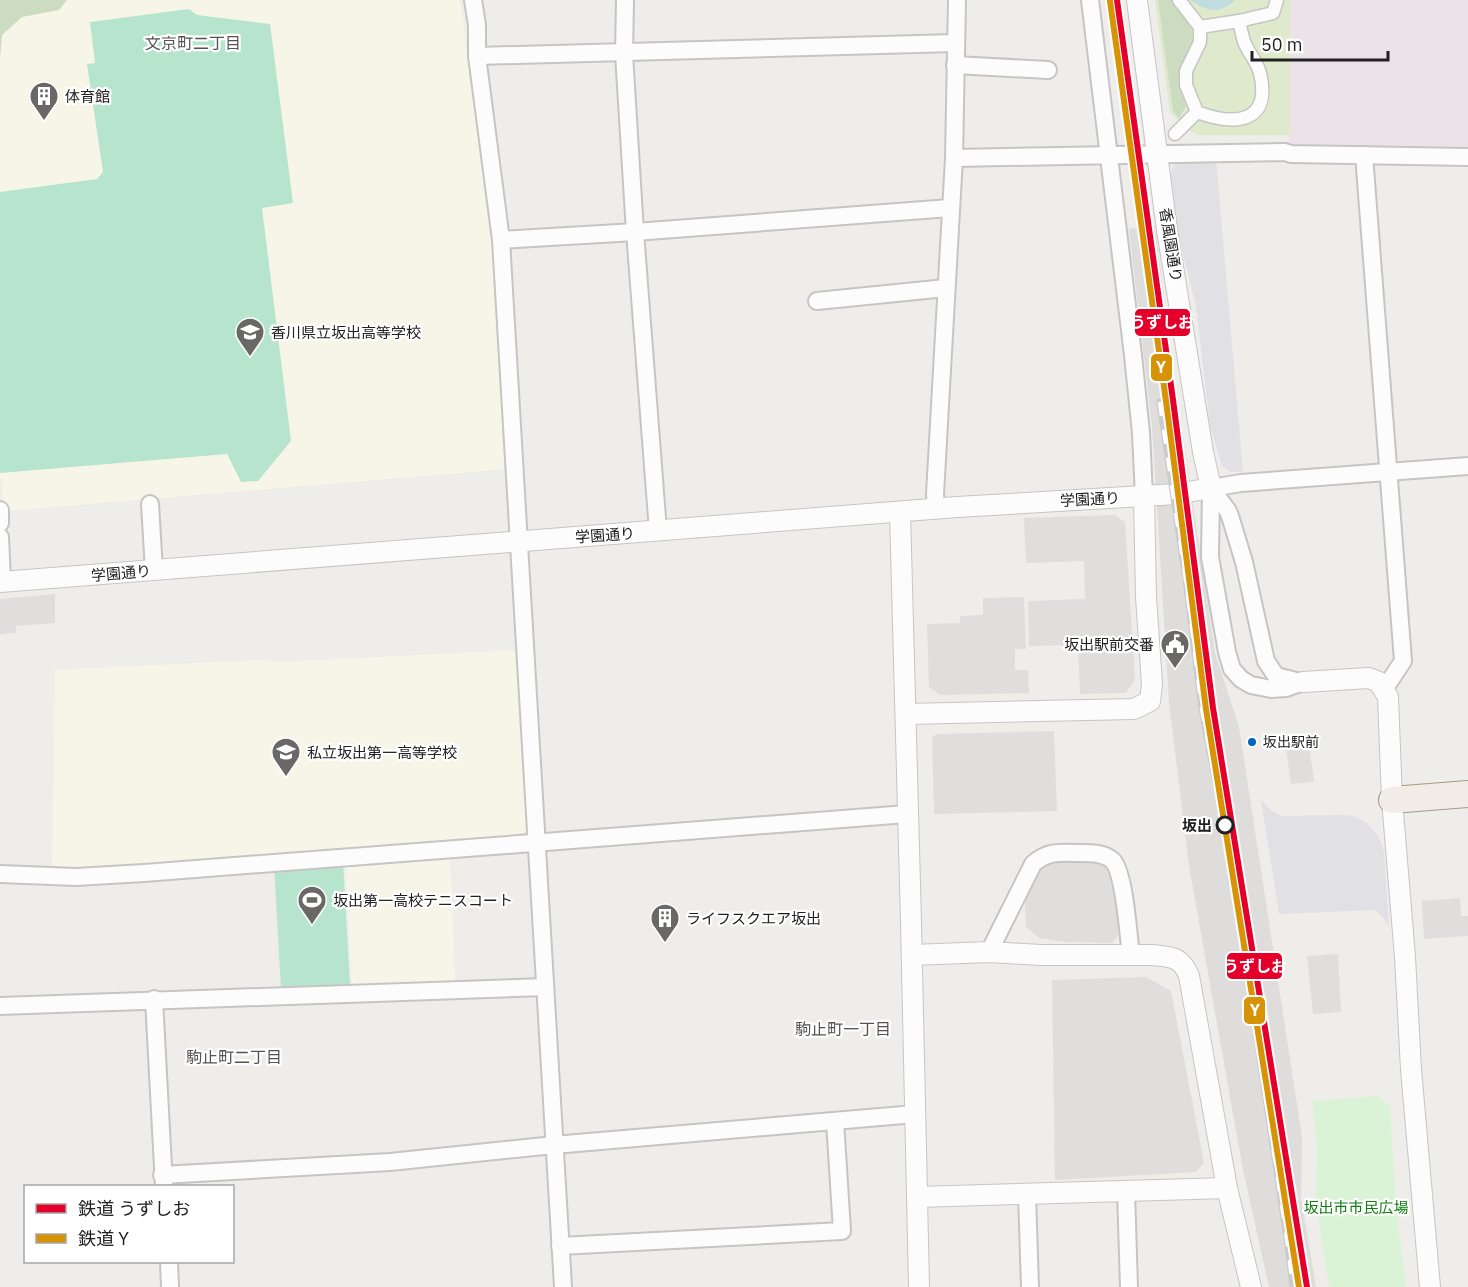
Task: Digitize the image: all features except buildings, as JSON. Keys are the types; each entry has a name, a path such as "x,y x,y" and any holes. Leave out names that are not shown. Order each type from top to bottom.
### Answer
{"main road":[{"path":"1392,800 1468,794"}],"street":[{"path":"473,0 477,25 477,57 501,240 563,1287"},
{"path":"625,0 624,54 635,232 658,531"},
{"path":"936,508 954,158 957,0"},
{"path":"906,714 1134,709 1150,701 1152,684 1138,411 1090,0"},
{"name":"香風園通り","path":"1137,0 1167,230 1181,304 1203,452 1211,488"},
{"path":"1179,0 1200,27 1200,42 1186,71 1186,85 1197,112 1215,119 1231,120 1250,117 1259,108 1263,91 1259,70 1244,42 1239,21"},
{"path":"1200,27 1239,21 1273,12 1277,0"},
{"path":"477,57 955,42"},
{"path":"955,65 1048,70"},
{"path":"1175,134 1197,112"},
{"path":"954,158 1285,152 1370,157 1468,157"},
{"path":"1364,155 1403,661 1385,688"},
{"path":"501,240 950,208"},
{"path":"817,301 946,288"},
{"path":"1211,488 1241,483 1468,466"},
{"path":"1211,488 1210,557 1232,669 1241,679 1251,685 1278,688 1303,682 1369,678 1379,682 1385,688 1388,697 1392,800 1403,924 1413,1097 1430,1287"},
{"path":"1211,488 1230,516 1244,562 1266,661 1276,676 1303,682"},
{"name":"学園通り","path":"1,582 936,508 1177,494 1211,488"},
{"path":"150,504 154,570"},
{"path":"0,510 0,523"},
{"path":"900,512 919,1287"},
{"path":"0,537 1,582"},
{"path":"0,874 76,877 144,873 907,814"},
{"path":"989,952 1033,864 1042,856 1054,852 1100,854 1112,860 1118,868 1122,882 1131,955"},
{"path":"912,955 989,952 1041,955 1169,956 1185,966 1189,976 1227,1188 1251,1287"},
{"path":"0,1006 545,987"},
{"path":"154,999 163,1181 915,1114"},
{"path":"560,1246 842,1231 835,1121"},
{"path":"917,1197 1227,1188"},
{"path":"1126,1191 1129,1287"},
{"path":"1027,1194 1030,1287"},
{"path":"169,1263 170,1287"}],"shaded area":[{"name":"香川県立坂出高等学校","path":"0,0 460,0 494,244 507,469 5,511 0,472"},
{"path":"1290,0 1468,0 1468,152 1370,152 1359,146 1289,146"},
{"path":"1216,159 1243,472 1231,472 1222,466 1210,425 1196,306 1176,226 1170,173 1177,162"},
{"path":"1115,515 1125,522 1135,680 1126,693 1080,694 1078,645 1029,646 1028,601 1085,599 1084,561 1026,563 1024,518"},
{"path":"55,594 55,623 16,626 16,633 0,634 0,599"},
{"path":"1024,597 1026,649 1015,649 1015,670 1028,670 1029,693 940,695 929,687 927,624 960,623 960,616 983,615 983,598"},
{"path":"520,650 529,830 509,839 52,873 55,670"},
{"path":"1054,731 1057,811 934,814 932,738 936,734"},
{"path":"1308,737 1314,782 1291,784 1285,740"},
{"path":"1261,800 1281,816 1344,815 1366,822 1379,837 1384,852 1389,926 1374,910 1279,914"},
{"path":"450,854 455,981 352,987 345,861"},
{"path":"1059,860 1103,862 1117,878 1120,924 1118,935 1112,943 1065,942 1039,938 1026,927 1027,894 1044,867"},
{"path":"1460,898 1461,916 1468,916 1468,936 1424,939 1422,901"},
{"path":"1338,954 1341,1012 1313,1014 1307,956"},
{"path":"1146,977 1171,991 1204,1163 1196,1172 1055,1180 1052,980"}],"green space":[{"path":"0,0 67,0 59,10 22,17 2,35 0,58"},
{"path":"1155,0 1290,0 1290,135 1198,135 1190,131 1170,112"},
{"path":"1158,0 1174,0 1187,18 1192,31 1192,44 1179,73 1180,87 1186,106 1179,118 1173,111"},
{"path":"189,9 197,15 270,24 293,203 262,208 291,441 258,481 241,482 227,454 0,473 0,192 97,179 103,172 87,64 95,63 90,22"},
{"name":"坂出第一高校テニスコート","path":"343,862 350,985 281,989 274,865"},
{"name":"坂出市市民広場","path":"1377,1096 1390,1106 1396,1206 1406,1287 1329,1287 1316,1205 1317,1145 1312,1101"}],"water":[{"path":"1190,0 1235,0 1224,8 1213,10"}],"pier":[{"path":"1155,226 1175,382 1215,653 1239,727 1302,1137 1301,1197 1316,1287 1269,1287 1243,1170 1189,866 1169,702 1152,426 1129,229"}],"railway":[{"path":"1160,402 1202,709 1229,852 1293,1287"}],"rail line":[{"name":"うずしお","path":"1117,0 1213,708 1307,1287"},
{"name":"Y","path":"1110,1 1206,709 1299,1287"}],"place":[{"name":"体育館","path":"44,122"},
{"name":"香川県立坂出高等学校","path":"250,358"},
{"name":"坂出駅前交番","path":"1175,670"},
{"name":"坂出駅前","path":"1252,742"},
{"name":"私立坂出第一高等学校","path":"286,778"},
{"name":"坂出","path":"1225,825"},
{"name":"坂出第一高校テニスコート","path":"312,926"},
{"name":"ライフスクエア坂出","path":"665,944"}],"district":[{"name":"文京町二丁目","path":"193,43"},
{"name":"駒止町一丁目","path":"843,1029"},
{"name":"駒止町二丁目","path":"234,1057"}]}
